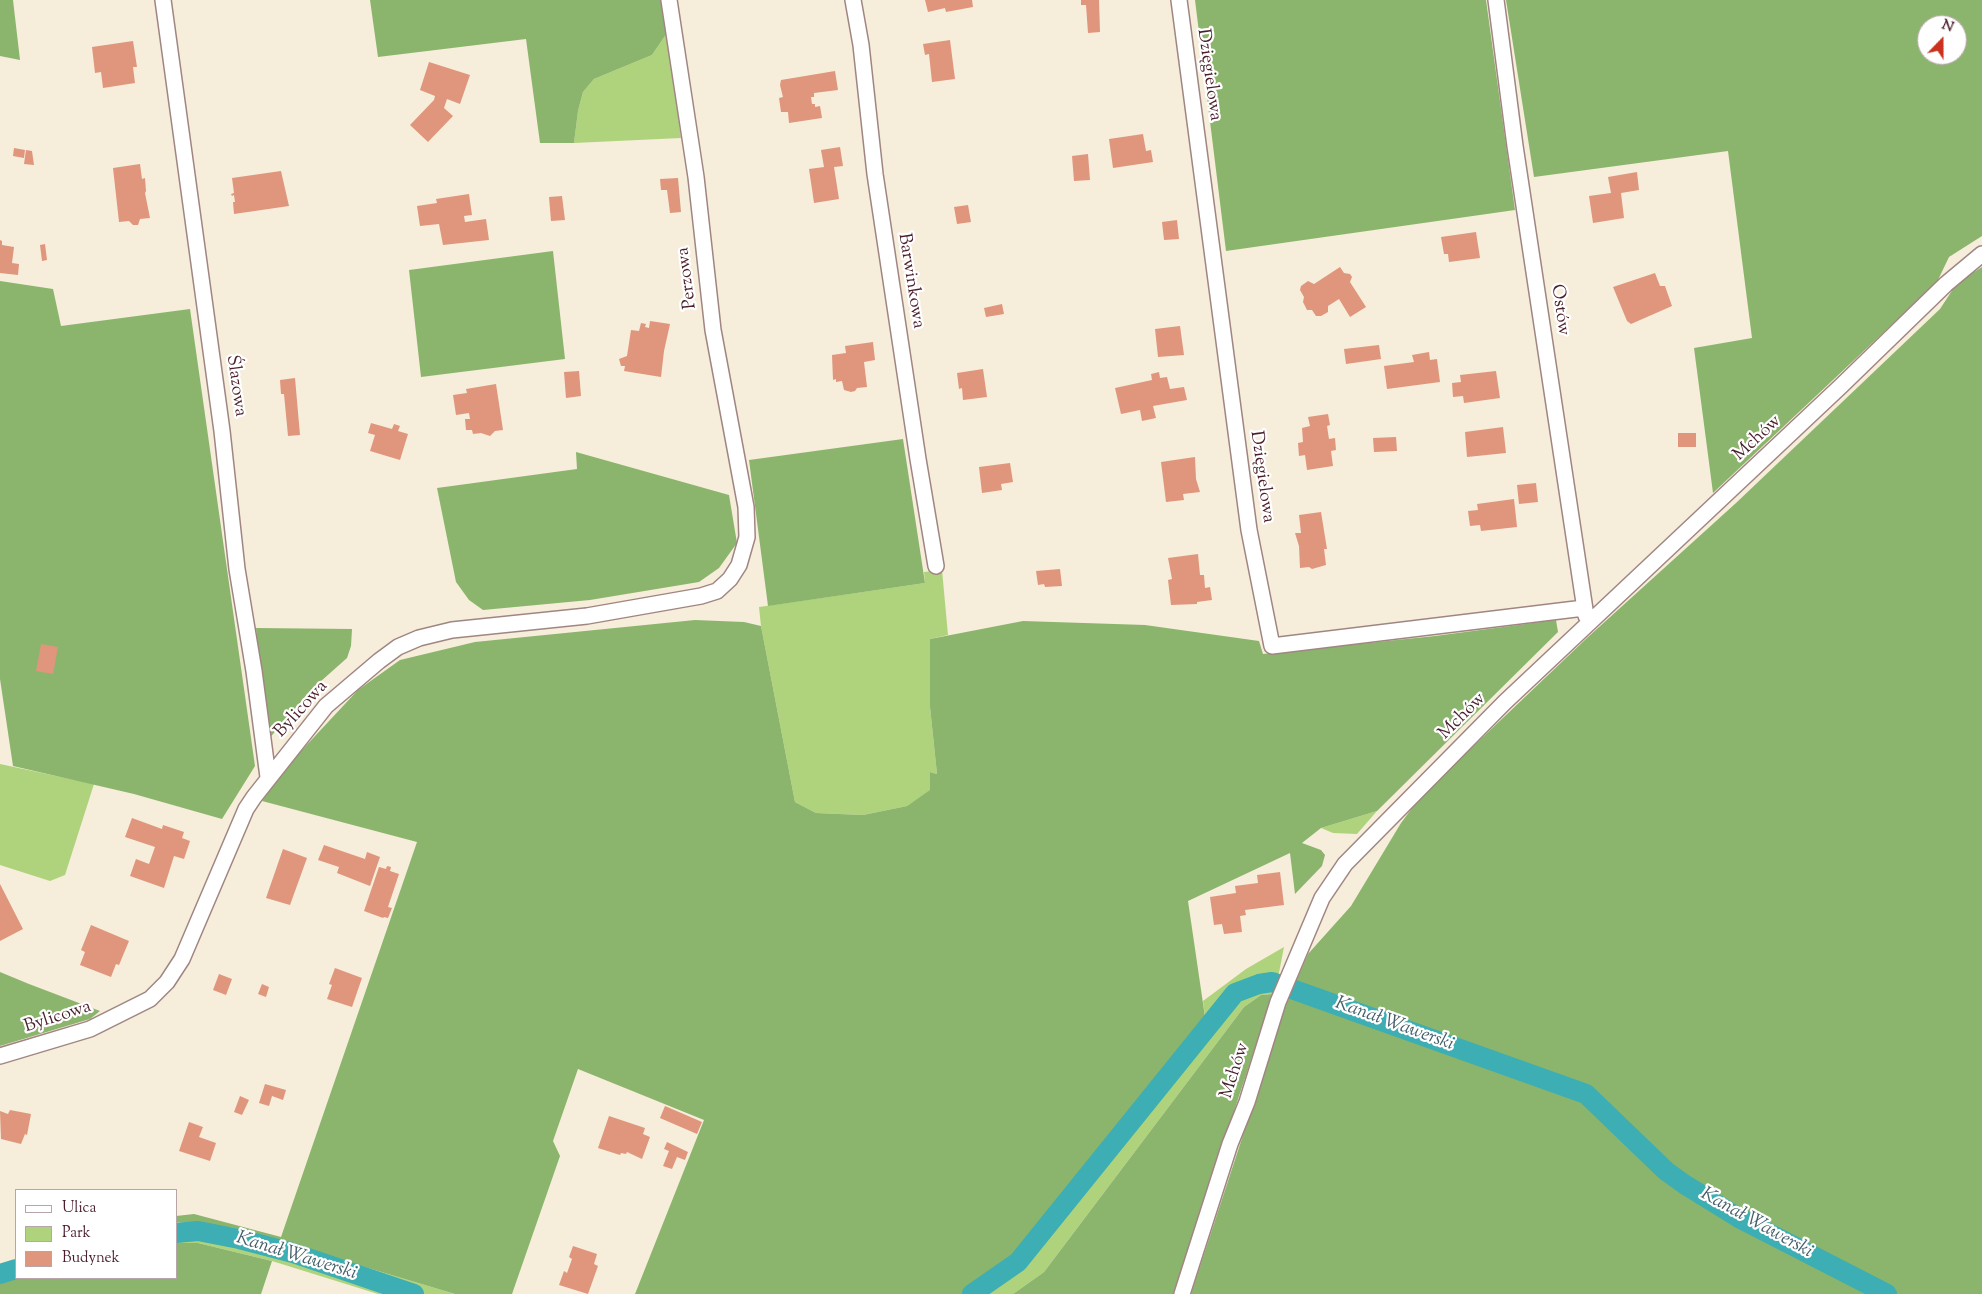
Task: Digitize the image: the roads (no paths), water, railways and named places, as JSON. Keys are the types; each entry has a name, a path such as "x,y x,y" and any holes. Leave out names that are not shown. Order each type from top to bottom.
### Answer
{"street":[{"name":"Ślazowa","path":"163,0 222,431 237,568 254,671 268,777"},
{"name":"Perzowa","path":"670,0 696,177 713,330 746,507 747,537 744,550"},
{"name":"Barwinkowa","path":"853,0 861,45 874,174 936,566"},
{"name":"Dzięgielowa","path":"1179,0 1249,530 1272,646 1584,608"},
{"name":"Ostów","path":"1496,0 1516,156 1588,625"},
{"name":"Mchów","path":"1182,1294 1230,1144 1247,1102 1278,1002 1322,898 1345,864 1483,723 1841,386 1946,284 1982,254"},
{"name":"Bylicowa","path":"0,1056 90,1029 150,999 167,982 182,959 246,809 268,777 326,706 398,647 420,638 452,630 587,616 701,596 717,591 730,579 739,565 744,550"}],"waterway":[{"name":"Kanał Wawerski","path":"972,1294 1018,1262 1235,993 1259,984 1272,982 1586,1094 1666,1171 1684,1184 1739,1218 1887,1294"},
{"name":"Kanał Wawerski","path":"178,1233 198,1231 239,1239 293,1253 414,1294"},
{"name":"Kanał Wawerski","path":"0,1274 15,1269"}]}
